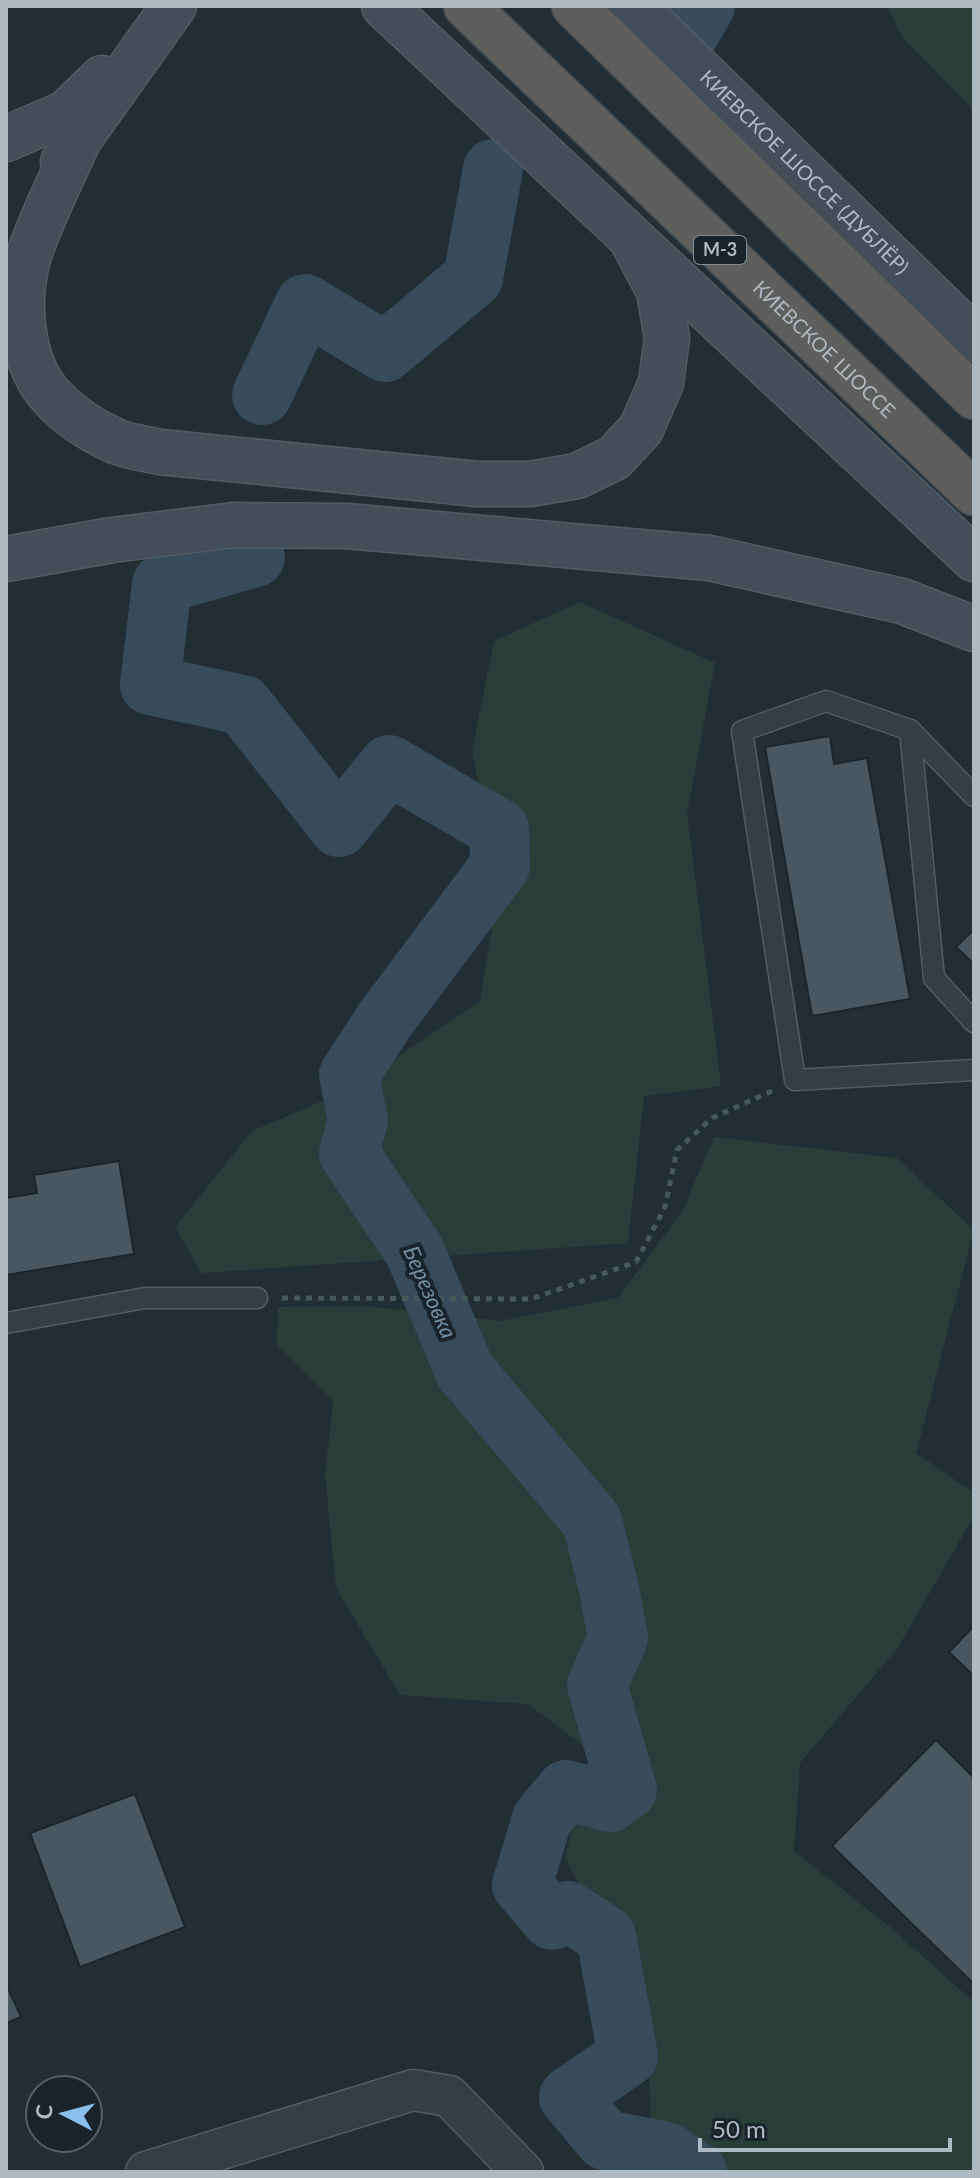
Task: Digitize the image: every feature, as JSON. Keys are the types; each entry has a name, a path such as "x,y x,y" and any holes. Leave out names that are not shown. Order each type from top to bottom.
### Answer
{"highway":[{"name":"КИЕВСКОЕ ШОССЕ","path":"466,6 974,493"},
{"path":"574,6 974,397"}],"main road":[{"path":"384,6 974,559"},
{"name":"КИЕВСКОЕ ШОССЕ (ДУБЛЁР)","path":"634,6 974,338"},
{"path":"6,139 66,113 170,12"},
{"path":"6,243 170,12"},
{"path":"79,139 30,253 23,291 23,331 32,363 51,396 79,421 116,442 160,452 477,484 530,484 577,476 614,458 641,429 661,383 667,338 659,291 631,238"},
{"path":"6,559 112,540 234,525 346,526 709,558 902,601 974,629"}],"street":[{"path":"146,2172 413,2090 449,2096 523,2172"}],"lane":[{"path":"974,796 910,730 826,701 742,731 795,1080 974,1070"},
{"path":"910,730 934,978 974,1022"},
{"path":"6,1323 145,1298 257,1298"}],"path":[{"path":"257,1298 531,1299 636,1262 665,1207 677,1150 712,1118 795,1080"}],"green space":[{"path":"887,6 974,6 974,110 901,36"},
{"path":"580,602 715,663 687,814 721,1086 644,1096 628,1243 201,1273 175,1227 252,1131 348,1090 480,1001 499,884 472,751 494,641"},
{"path":"714,1137 897,1158 974,1230 916,1453 974,1493 974,1516 897,1649 800,1763 794,1851 889,1926 974,2002 974,2172 651,2172 649,2010 565,1858 590,1751 528,1704 400,1695 336,1588 325,1474 333,1402 277,1346 278,1307 365,1306 500,1321 618,1298 683,1210"}],"building":[{"path":"830,736 834,764 867,758 910,999 812,1016 765,747"},
{"path":"974,929 974,964 956,947"},
{"path":"119,1161 134,1254 6,1275 6,1198 37,1193 34,1175"},
{"path":"974,1626 974,1676 949,1652"},
{"path":"936,1740 974,1778 974,1984 832,1846"},
{"path":"135,1794 185,1927 80,1967 30,1833"},
{"path":"6,1984 21,2017 6,2023"}],"waterway":[{"name":"Березовка","path":"690,32 705,6"},
{"name":"Березовка","path":"262,395 305,304 385,352 473,278 493,169"},
{"name":"Березовка","path":"255,557 162,584 150,685 243,705 339,827 389,765 499,829 500,866 384,1021 349,1075 358,1120 349,1153 414,1250 465,1371 592,1521 618,1638 597,1685 627,1790 610,1802 566,1790 542,1819 522,1885 552,1920 568,1911 606,1936 628,2056 569,2097 605,2140 667,2152 697,2172"}]}
